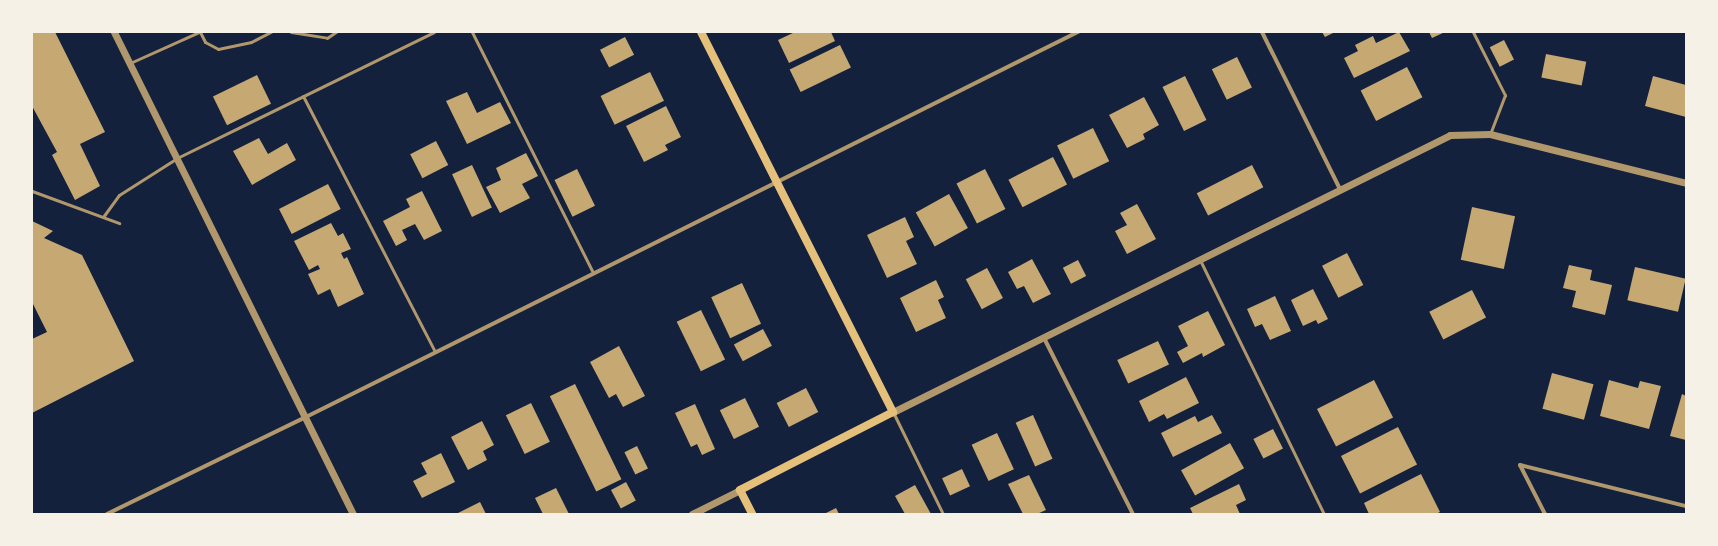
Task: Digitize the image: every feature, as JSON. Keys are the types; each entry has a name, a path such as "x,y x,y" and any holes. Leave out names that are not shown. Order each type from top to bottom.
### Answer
{"main road":[{"path":"701,32 893,412 740,490 752,514"}],"street":[{"path":"114,32 306,417 352,514"},
{"path":"107,514 306,417 1078,32"},
{"path":"1262,32 1340,189"},
{"path":"893,412 1450,135 1490,134 1686,183"},
{"path":"1044,338 1133,514"},
{"path":"1545,514 1520,465 1686,506"},
{"path":"692,514 740,490"}],"lane":[{"path":"130,64 200,32 205,42 218,49 251,42 271,32"},
{"path":"291,32 327,38 336,32"},
{"path":"103,217 119,195 177,158 434,32"},
{"path":"472,32 593,273"},
{"path":"1473,32 1505,95 1490,134"},
{"path":"303,96 435,352"},
{"path":"32,191 119,223"},
{"path":"1200,260 1324,514"},
{"path":"893,412 943,514"}],"building":[{"path":"32,32 55,32 105,132 80,144 100,186 75,200 52,155 57,152 32,106"},
{"path":"795,32 831,32 835,41 789,63 778,40"},
{"path":"1322,32 1335,32 1325,37"},
{"path":"1399,32 1410,51 1354,78 1344,58 1358,51 1355,45 1373,36 1376,43"},
{"path":"1429,32 1445,32 1432,38"},
{"path":"625,37 634,55 609,68 600,50"},
{"path":"1504,40 1514,60 1500,67 1490,47"},
{"path":"840,45 851,67 801,92 790,70"},
{"path":"1546,54 1586,62 1582,85 1541,78"},
{"path":"1237,57 1252,88 1227,100 1212,69"},
{"path":"1407,67 1422,97 1376,121 1361,91"},
{"path":"650,72 664,101 615,125 601,96"},
{"path":"257,75 271,104 227,125 213,96"},
{"path":"1185,76 1206,120 1184,131 1163,87"},
{"path":"1653,76 1686,85 1686,117 1645,106"},
{"path":"467,92 477,113 500,102 511,123 467,144 446,101"},
{"path":"1144,97 1159,125 1143,134 1145,139 1127,148 1109,115"},
{"path":"666,106 681,137 665,145 668,150 644,162 626,126"},
{"path":"1093,128 1109,161 1073,179 1057,146"},
{"path":"259,138 268,154 287,143 296,160 252,185 233,151"},
{"path":"436,141 448,165 422,178 410,154"},
{"path":"526,153 538,176 522,184 530,198 500,213 486,187 501,180 496,168"},
{"path":"1053,157 1067,185 1023,207 1008,180"},
{"path":"472,165 492,208 472,217 452,174"},
{"path":"1252,165 1263,187 1208,215 1197,193"},
{"path":"577,169 595,206 573,217 555,180"},
{"path":"985,169 1005,209 977,224 956,184"},
{"path":"328,184 341,209 292,234 279,209"},
{"path":"422,191 442,231 424,240 415,224 402,230 407,240 396,246 383,221 410,207 406,199"},
{"path":"949,194 968,228 935,247 916,212"},
{"path":"1137,204 1156,239 1127,254 1115,231 1127,225 1120,213"},
{"path":"1472,207 1515,216 1504,269 1461,260"},
{"path":"905,217 914,237 906,241 917,264 887,278 867,235"},
{"path":"32,221 53,231 44,238 82,255 134,361 32,413 32,339 47,332 32,302"},
{"path":"331,223 338,236 343,233 351,249 341,253 344,259 347,257 364,294 338,307 330,289 318,295 308,274 320,269 318,265 309,270 294,241"},
{"path":"1347,253 1363,285 1338,298 1322,266"},
{"path":"1032,259 1051,294 1033,303 1024,286 1017,289 1008,272"},
{"path":"1078,260 1086,276 1071,284 1063,268"},
{"path":"1569,265 1592,270 1590,280 1612,285 1605,315 1572,307 1576,291 1563,288"},
{"path":"1635,267 1686,279 1678,312 1627,300"},
{"path":"987,268 1003,298 982,309 966,279"},
{"path":"936,280 944,297 938,300 946,318 916,332 900,298"},
{"path":"742,283 761,324 730,338 711,297"},
{"path":"1313,289 1328,319 1318,324 1316,320 1303,326 1291,300"},
{"path":"1472,290 1486,318 1443,339 1429,312"},
{"path":"1275,296 1291,331 1270,340 1262,324 1255,327 1247,309"},
{"path":"701,310 725,359 701,371 677,322"},
{"path":"1208,311 1225,345 1203,357 1202,353 1183,363 1177,352 1188,346 1178,326"},
{"path":"763,329 772,346 743,361 734,344"},
{"path":"1158,341 1169,365 1128,384 1117,360"},
{"path":"619,346 645,396 623,407 616,394 609,398 590,362"},
{"path":"1552,373 1594,384 1584,420 1542,409"},
{"path":"1186,377 1199,403 1167,419 1164,414 1149,422 1139,401"},
{"path":"1374,380 1393,417 1336,446 1317,409"},
{"path":"1609,380 1638,388 1640,381 1661,386 1649,429 1600,416"},
{"path":"575,384 621,479 596,492 550,396"},
{"path":"806,388 818,412 789,427 777,403"},
{"path":"1682,394 1686,396 1686,440 1670,436"},
{"path":"745,398 759,427 734,439 720,410"},
{"path":"531,403 550,442 525,454 506,415"},
{"path":"695,404 715,449 702,455 697,444 691,447 675,413"},
{"path":"1033,415 1053,459 1035,467 1016,423"},
{"path":"1212,415 1222,433 1173,457 1161,433 1195,416 1198,422"},
{"path":"482,421 494,445 483,451 487,460 468,470 451,437"},
{"path":"1398,427 1417,464 1360,493 1341,456"},
{"path":"1273,429 1283,449 1263,459 1253,439"},
{"path":"997,433 1014,469 989,481 972,445"},
{"path":"1230,443 1244,468 1195,496 1181,470"},
{"path":"637,446 648,468 635,475 624,452"},
{"path":"441,453 455,482 422,498 413,481 427,474 421,463"},
{"path":"962,469 970,486 950,496 942,478"},
{"path":"1421,474 1440,512 1436,514 1369,514 1364,503"},
{"path":"1029,475 1046,510 1037,514 1023,514 1008,484"},
{"path":"626,482 636,501 621,509 611,490"},
{"path":"1239,484 1246,500 1236,505 1240,514 1193,514 1190,508"},
{"path":"915,485 931,514 905,514 895,496"},
{"path":"556,488 569,514 543,514 535,498"},
{"path":"480,502 486,514 456,514"},
{"path":"836,508 839,514 824,514"}]}
